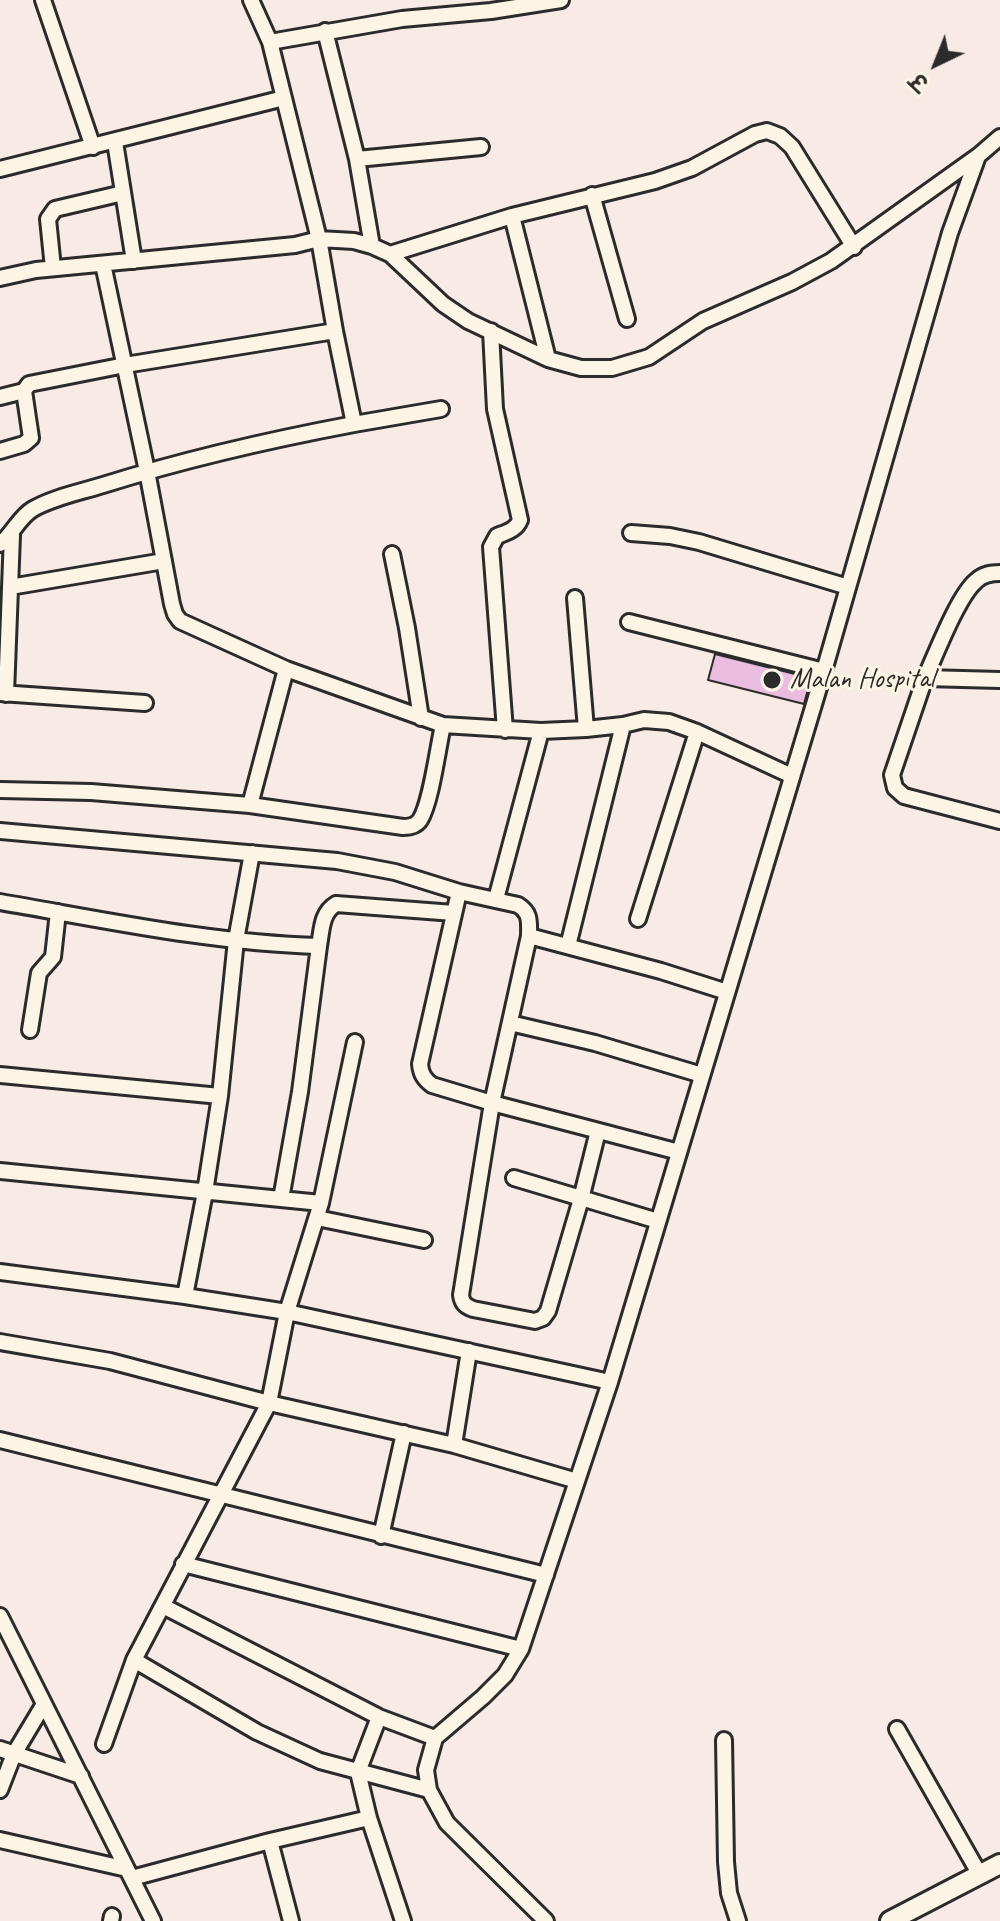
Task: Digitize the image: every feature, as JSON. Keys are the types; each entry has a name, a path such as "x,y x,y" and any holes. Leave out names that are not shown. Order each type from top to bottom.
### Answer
{"main road":[{"path":"890,1921 1000,1864"}],"street":[{"path":"43,0 93,147"},
{"path":"251,0 270,42 319,239 354,424"},
{"path":"270,42 491,5 561,0"},
{"path":"325,31 357,159 372,246"},
{"path":"0,169 284,98"},
{"path":"390,254 512,216 655,181 692,168 755,134 767,131 780,136 792,147 854,247"},
{"path":"0,278 36,270 295,245 319,239 354,241 390,254 443,304 468,321 548,359 581,368 612,368 649,357 703,321 792,282 854,247 1000,137"},
{"path":"115,142 134,261"},
{"path":"357,159 481,147"},
{"path":"546,1921 447,1823 429,1790 426,1770 435,1738 505,1675 521,1649 610,1382 824,671 950,233 978,156"},
{"path":"53,268 48,219 55,209 123,193"},
{"path":"592,195 627,319"},
{"path":"512,216 548,359"},
{"path":"103,264 175,614 180,621 286,669 443,725 541,731 586,729 644,720 669,722 792,776"},
{"path":"0,397 24,391 29,384 125,365 335,331"},
{"path":"491,331 495,409 520,520 513,530 497,536 491,547 505,730"},
{"path":"0,451 24,444 31,438 24,391"},
{"path":"145,703 3,693 10,587 6,540 20,520 32,509 55,500 147,471 259,442 441,409"},
{"path":"631,533 699,542 848,587"},
{"path":"392,554 421,718"},
{"path":"10,587 164,561"},
{"path":"1000,573 989,573 978,578 966,591 925,678 892,775 895,788 904,796 1000,821"},
{"path":"575,598 586,729"},
{"path":"629,622 824,671"},
{"path":"250,805 286,669"},
{"path":"925,678 1000,680"},
{"path":"0,783 0,792 91,792 250,805 412,827 420,820 427,798 443,725"},
{"path":"568,946 623,725"},
{"path":"496,899 541,731"},
{"path":"638,919 697,732"},
{"path":"0,831 337,861 395,872 459,892 518,905 525,910 529,916 529,936 492,1103 461,1295 466,1306 535,1321 543,1318 548,1311 581,1199 598,1131"},
{"path":"185,1296 220,1096 236,940 252,853"},
{"path":"459,892 420,1064 426,1080 432,1085 492,1103 679,1152"},
{"path":"0,902 236,940 319,946"},
{"path":"281,1199 300,1092 323,919 328,909 336,904 454,913"},
{"path":"30,1030 39,973 53,957 58,912"},
{"path":"529,936 727,992"},
{"path":"510,1023 595,1043 702,1075"},
{"path":"104,1744 134,1660 269,1403 287,1312 319,1211 355,1042"},
{"path":"0,1075 220,1096"},
{"path":"0,1171 281,1199 424,1240"},
{"path":"514,1178 658,1221"},
{"path":"0,1272 287,1312 610,1382"},
{"path":"0,1342 110,1361 269,1403 454,1445 577,1481"},
{"path":"454,1445 469,1351"},
{"path":"381,1536 404,1433"},
{"path":"0,1440 546,1575"},
{"path":"183,1564 521,1649"},
{"path":"163,1606 379,1717 435,1738"},
{"path":"0,1616 8,1644 44,1704 153,1921"},
{"path":"134,1660 257,1732 320,1761 429,1790"},
{"path":"0,1790 7,1752 44,1704"},
{"path":"379,1717 358,1772 369,1818 403,1921"},
{"path":"897,1729 980,1875"},
{"path":"724,1740 726,1862 729,1893 738,1921"},
{"path":"7,1752 81,1776"},
{"path":"0,1840 130,1873 369,1818"},
{"path":"270,1841 291,1921"}],"building":[{"path":"715,654 811,678 804,704 708,680"}],"place":[{"name":"Malan Hospital","path":"772,680"}]}
